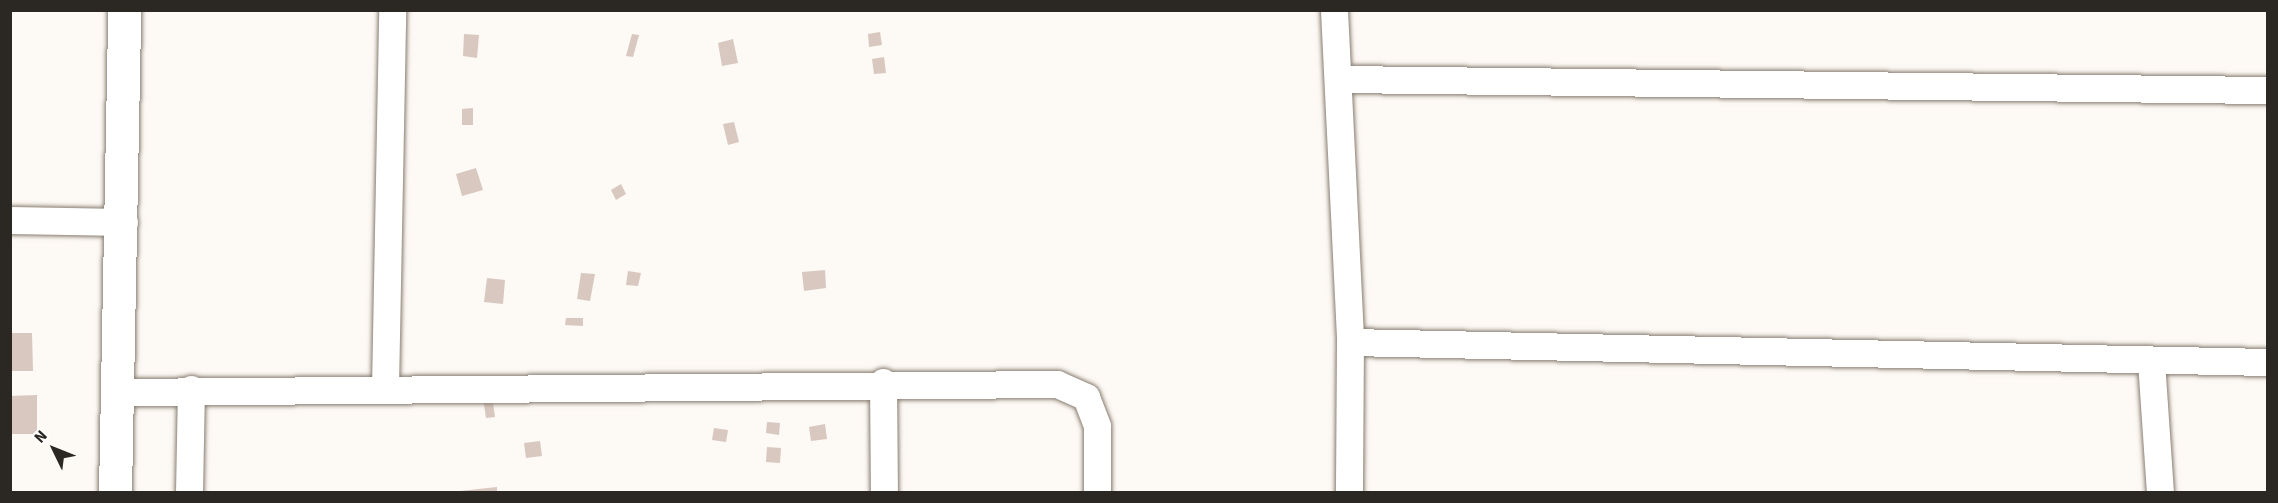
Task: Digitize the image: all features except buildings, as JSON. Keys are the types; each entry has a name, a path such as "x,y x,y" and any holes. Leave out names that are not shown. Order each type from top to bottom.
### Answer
{"street":[{"path":"114,492 120,392 124,222 124,10"},
{"path":"385,388 392,10"},
{"path":"1334,10 1350,342 1349,492"},
{"path":"1339,79 2268,90"},
{"path":"10,220 124,222"},
{"path":"1350,342 2268,362"},
{"path":"2151,361 2160,492"},
{"path":"120,392 191,389 883,382 1057,384 1086,397 1097,426 1097,492"},
{"path":"883,382 884,492"},
{"path":"189,492 191,389"}]}
